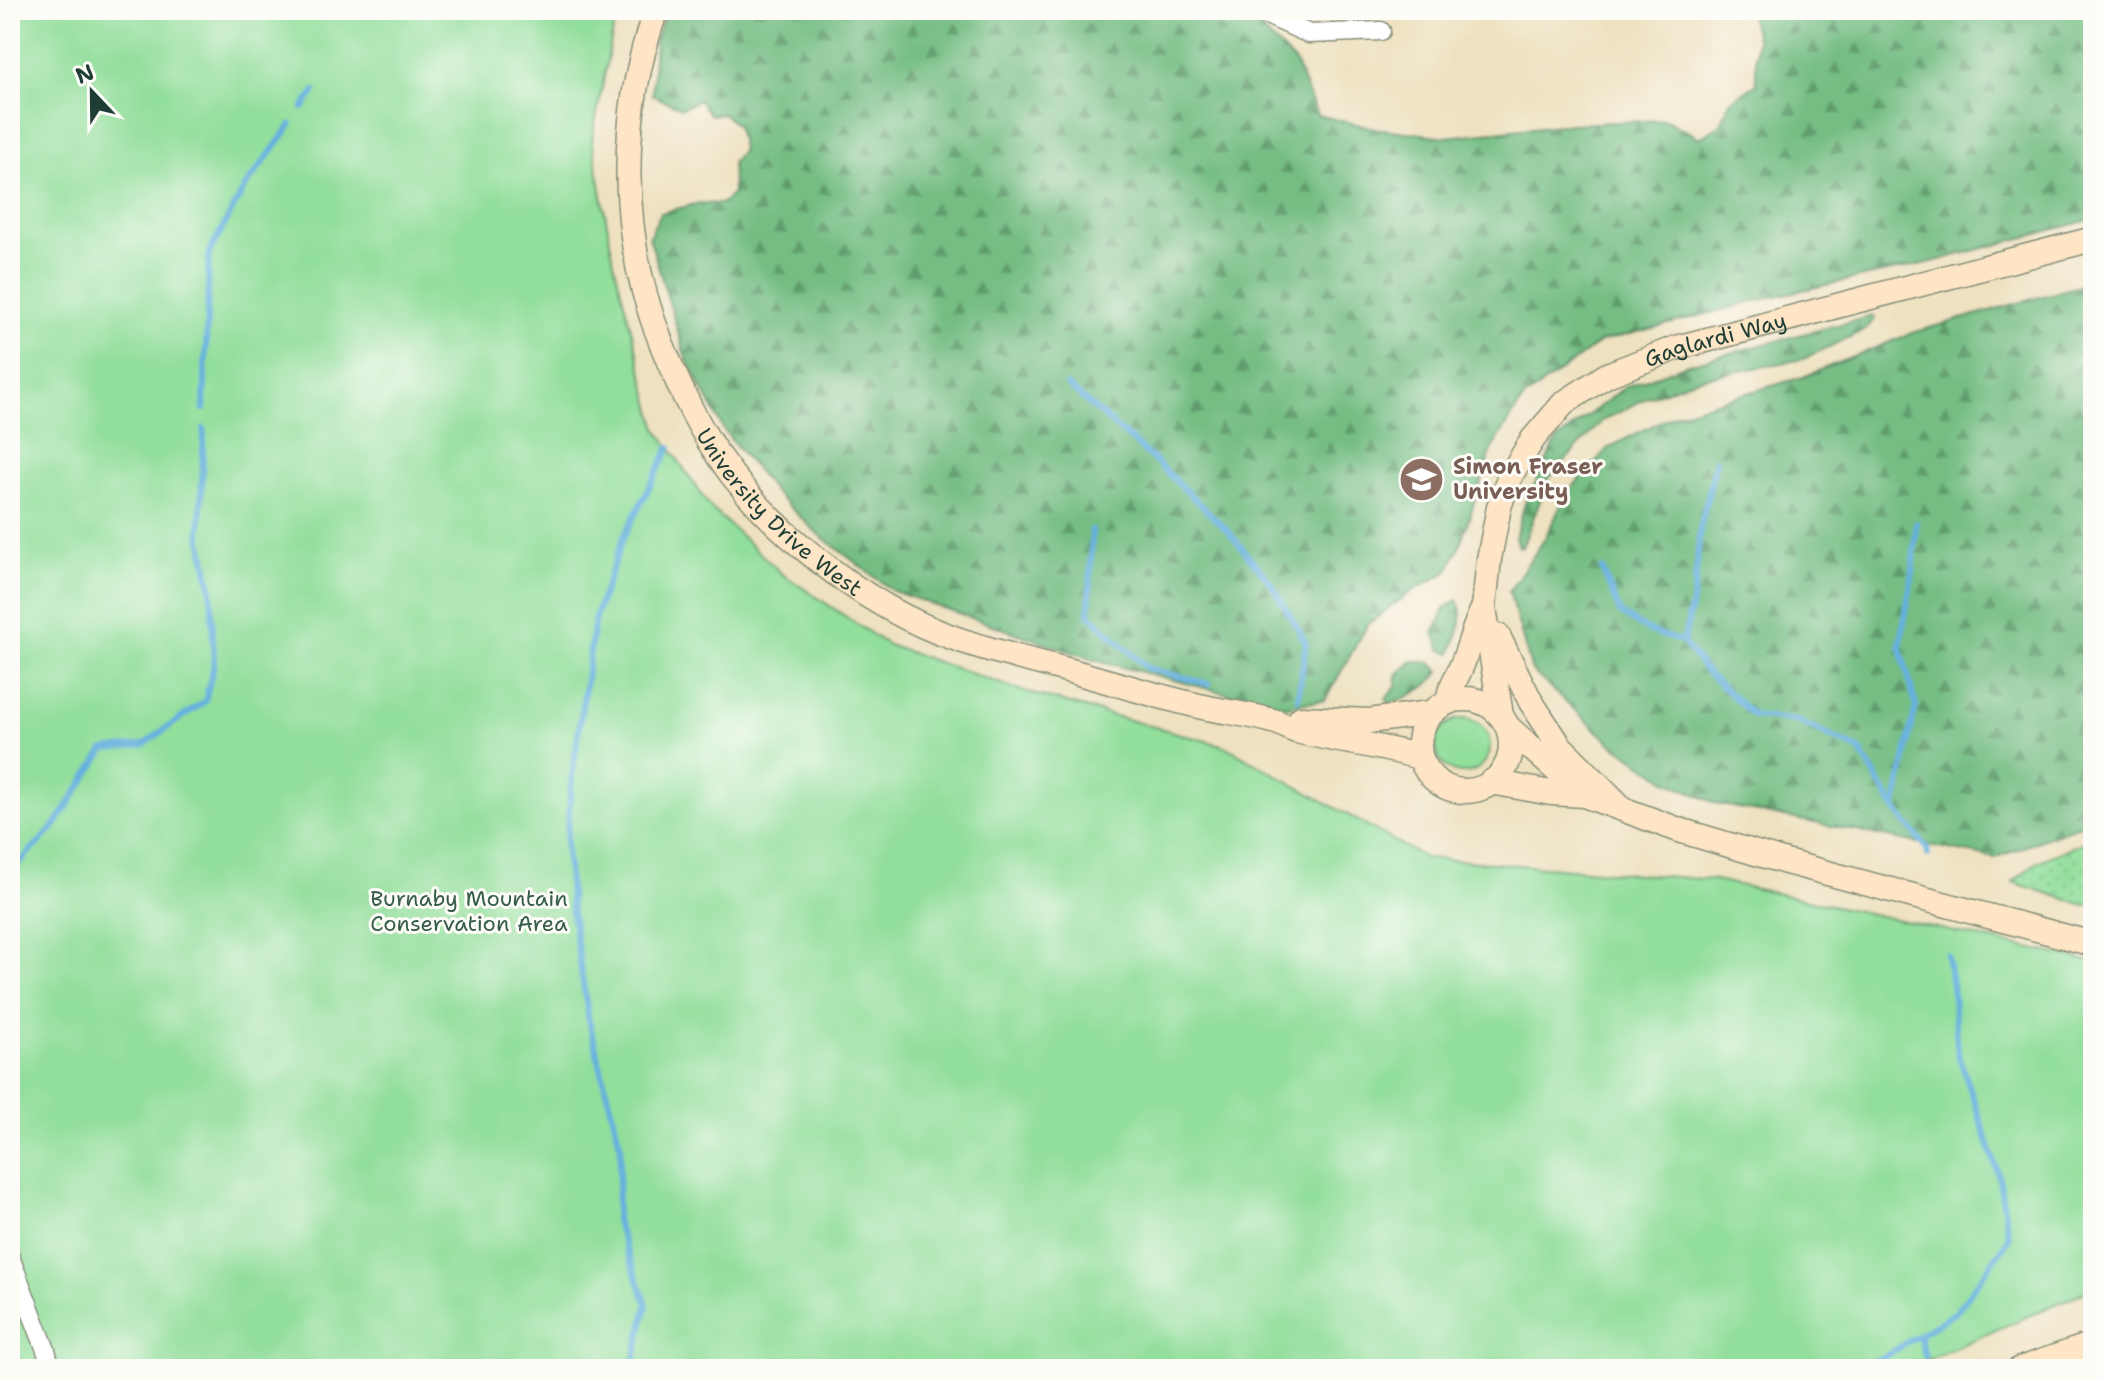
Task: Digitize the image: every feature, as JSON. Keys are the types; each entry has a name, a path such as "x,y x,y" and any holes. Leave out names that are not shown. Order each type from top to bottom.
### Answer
{"street":[{"name":"University Drive West","path":"656,10 636,83 629,139 629,192 635,259 649,312 676,378 707,439 736,479 780,529 863,592 900,614 955,639 1199,706 1275,721 1294,730 1419,757"},
{"path":"1256,10 1309,34 1381,31"},
{"name":"Gaglardi Way","path":"1505,722 1484,607 1489,559 1499,507 1509,478 1547,421 1564,403 1595,381 1630,364 1676,348 2093,239"},
{"path":"1484,607 1531,702 1560,746 1624,810"},
{"name":"Gaglardi Way","path":"1439,708 1461,667 1484,607"},
{"path":"1505,722 1512,743 1509,758 1502,772 1491,782 1477,789 1448,788 1435,781 1425,770 1419,757 1418,733 1439,708 1462,699 1476,700 1490,706 1584,795"},
{"name":"University Drive West","path":"1275,721 1298,717 1369,721 1439,708"},
{"path":"1491,782 1551,793 1584,795 1679,830 1786,862 2093,944"},
{"path":"10,1257 51,1369"},
{"path":"2020,1369 2093,1344"}],"green space":[{"name":"Burnaby Mountain Conservation Area","path":"10,10 617,10 592,139 614,263 657,429 710,507 781,573 888,645 1022,691 1225,746 1425,858 1715,880 2093,962 2093,1288 1906,1369 10,1369"},
{"path":"667,10 1242,10 1295,62 1317,115 1374,128 1446,137 1570,124 1666,120 1700,138 1721,124 1730,101 1756,85 1756,38 1749,10 2093,10 2093,219 1928,263 1775,296 1600,342 1523,399 1492,449 1458,551 1447,572 1412,591 1368,624 1325,700 1281,707 1098,661 893,591 818,534 775,493 725,432 686,358 649,236 661,213 699,203 721,204 733,194 732,162 742,150 737,126 724,114 710,115 699,100 682,108 652,95 655,40"},
{"path":"2093,282 2093,820 1995,858 1717,804 1667,781 1611,743 1532,671 1509,591 1544,540 1567,493 1608,448 1675,414 1803,377 1915,332"},
{"path":"1872,316 1875,319 1865,330 1803,359 1696,379 1646,398 1602,421 1549,478 1522,547 1518,546 1515,538 1525,503 1558,439 1625,387 1688,364"},
{"path":"1457,600 1461,619 1451,653 1441,650 1434,633 1446,607"},
{"path":"1413,661 1429,662 1440,671 1417,692 1389,704 1386,698 1396,687 1397,674"},
{"path":"1463,719 1482,727 1490,746 1482,765 1463,773 1444,765 1436,746 1444,727"},
{"path":"2093,838 2093,904 2084,905 2013,882 2037,862"}],"waterway":[{"path":"303,108 315,91"},
{"path":"204,409 209,253 245,187 291,125"},
{"path":"1067,385 1152,458 1227,530 1271,583 1306,643 1298,699"},
{"path":"10,872 54,827 104,750 143,745 205,701 214,664 211,587 200,534 204,429"},
{"path":"634,1363 647,1305 616,1221 621,1148 589,1021 571,907 566,847 572,777 595,617 623,538 670,447"},
{"path":"1683,642 1694,594 1700,529 1716,460"},
{"path":"1895,809 1916,705 1900,646 1913,571 1916,523"},
{"path":"1092,530 1089,614 1147,668 1209,684"},
{"path":"1602,569 1620,613 1649,631 1683,642 1707,673 1754,716 1797,721 1860,750 1895,809 1927,848 1928,855"},
{"path":"1847,1369 1882,1358 1956,1312 2009,1239 1998,1173 1958,1053 1947,955"},
{"path":"1919,1335 1925,1356"}],"place":[{"name":"Simon Fraser University","path":"1422,479"}]}
